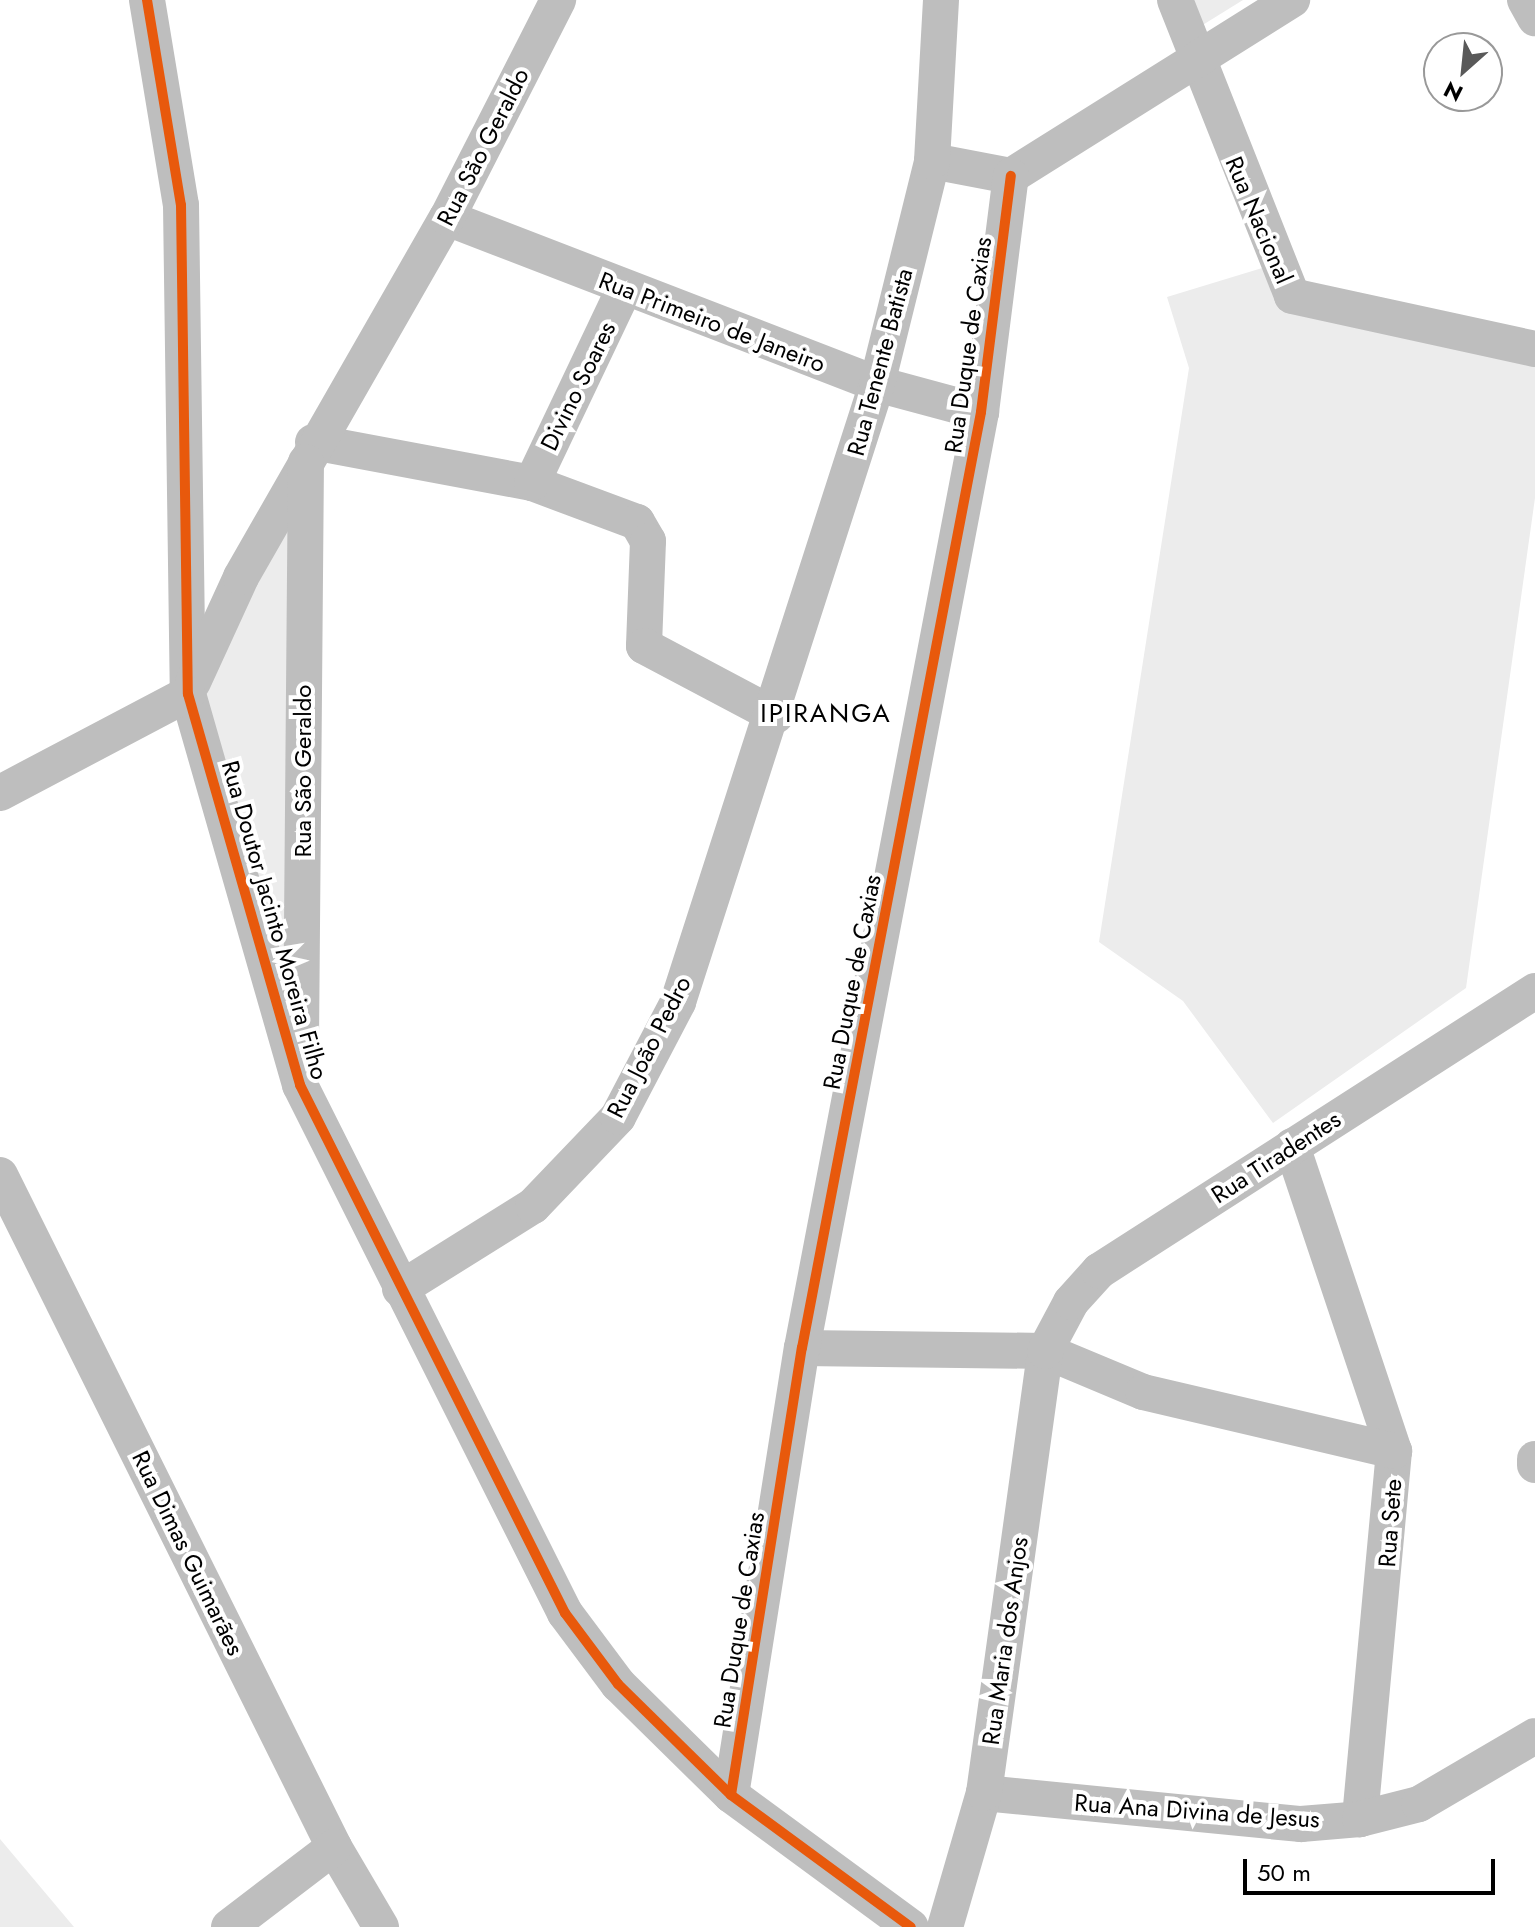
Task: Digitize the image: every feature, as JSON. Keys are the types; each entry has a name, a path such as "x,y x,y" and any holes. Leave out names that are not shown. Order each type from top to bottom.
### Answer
{"street":[{"name":"Rua Doutor Jacinto Moreira Filho","path":"147,0 181,205 188,694 300,1085 565,1613 618,1684 731,1795 911,1927"},
{"name":"Rua São Geraldo","path":"188,694 309,449 447,218 558,0"},
{"name":"Rua Tenente Batista","path":"776,716 877,384 932,161 941,0"},
{"name":"Rua Nacional","path":"1175,0 1194,59 1292,296 1535,349"},
{"path":"932,161 1011,176 1292,0"},
{"path":"1525,0 1535,18"},
{"name":"Rua Duque de Caxias","path":"731,1795 802,1348 981,412 1011,176"},
{"name":"Rua Primeiro de Janeiro","path":"447,218 624,289 877,384 981,412"},
{"name":"Divino Soares","path":"532,483 624,289"},
{"name":"Rua São Geraldo","path":"300,1085 309,449"},
{"path":"309,449 532,483 637,522 648,541 644,646 776,716"},
{"path":"0,793 188,694"},
{"name":"Rua João Pedro","path":"400,1289 533,1206 618,1117 678,1002 776,716"},
{"name":"Rua Tiradentes","path":"1045,1351 1071,1302 1099,1271 1535,991"},
{"name":"Rua Sete","path":"1292,1146 1394,1451 1360,1819"},
{"name":"Rua Dimas Guimarães","path":"0,1175 334,1847 381,1927"},
{"path":"802,1348 1045,1351 1143,1392 1394,1451"},
{"name":"Rua Maria dos Anjos","path":"945,1927 984,1793 1045,1351"},
{"name":"Rua Ana Divina de Jesus","path":"984,1793 1301,1824 1360,1819 1419,1804 1535,1736"},
{"path":"229,1927 334,1847"}],"shaded area":[{"path":"1192,0 1243,0 1201,26"},
{"path":"1272,265 1281,311 1535,364 1535,498 1466,988 1273,1123 1183,1001 1099,942 1189,368 1167,297"},
{"path":"302,468 300,1083 191,689"},
{"path":"0,1839 74,1927 0,1927"}],"cycle path":[{"path":"147,0 181,205 188,694 300,1085 565,1613 618,1684 731,1795 911,1927"},
{"path":"731,1795 802,1348 981,412 1011,176"}],"district":[{"name":"IPIRANGA","path":"826,714"}]}
